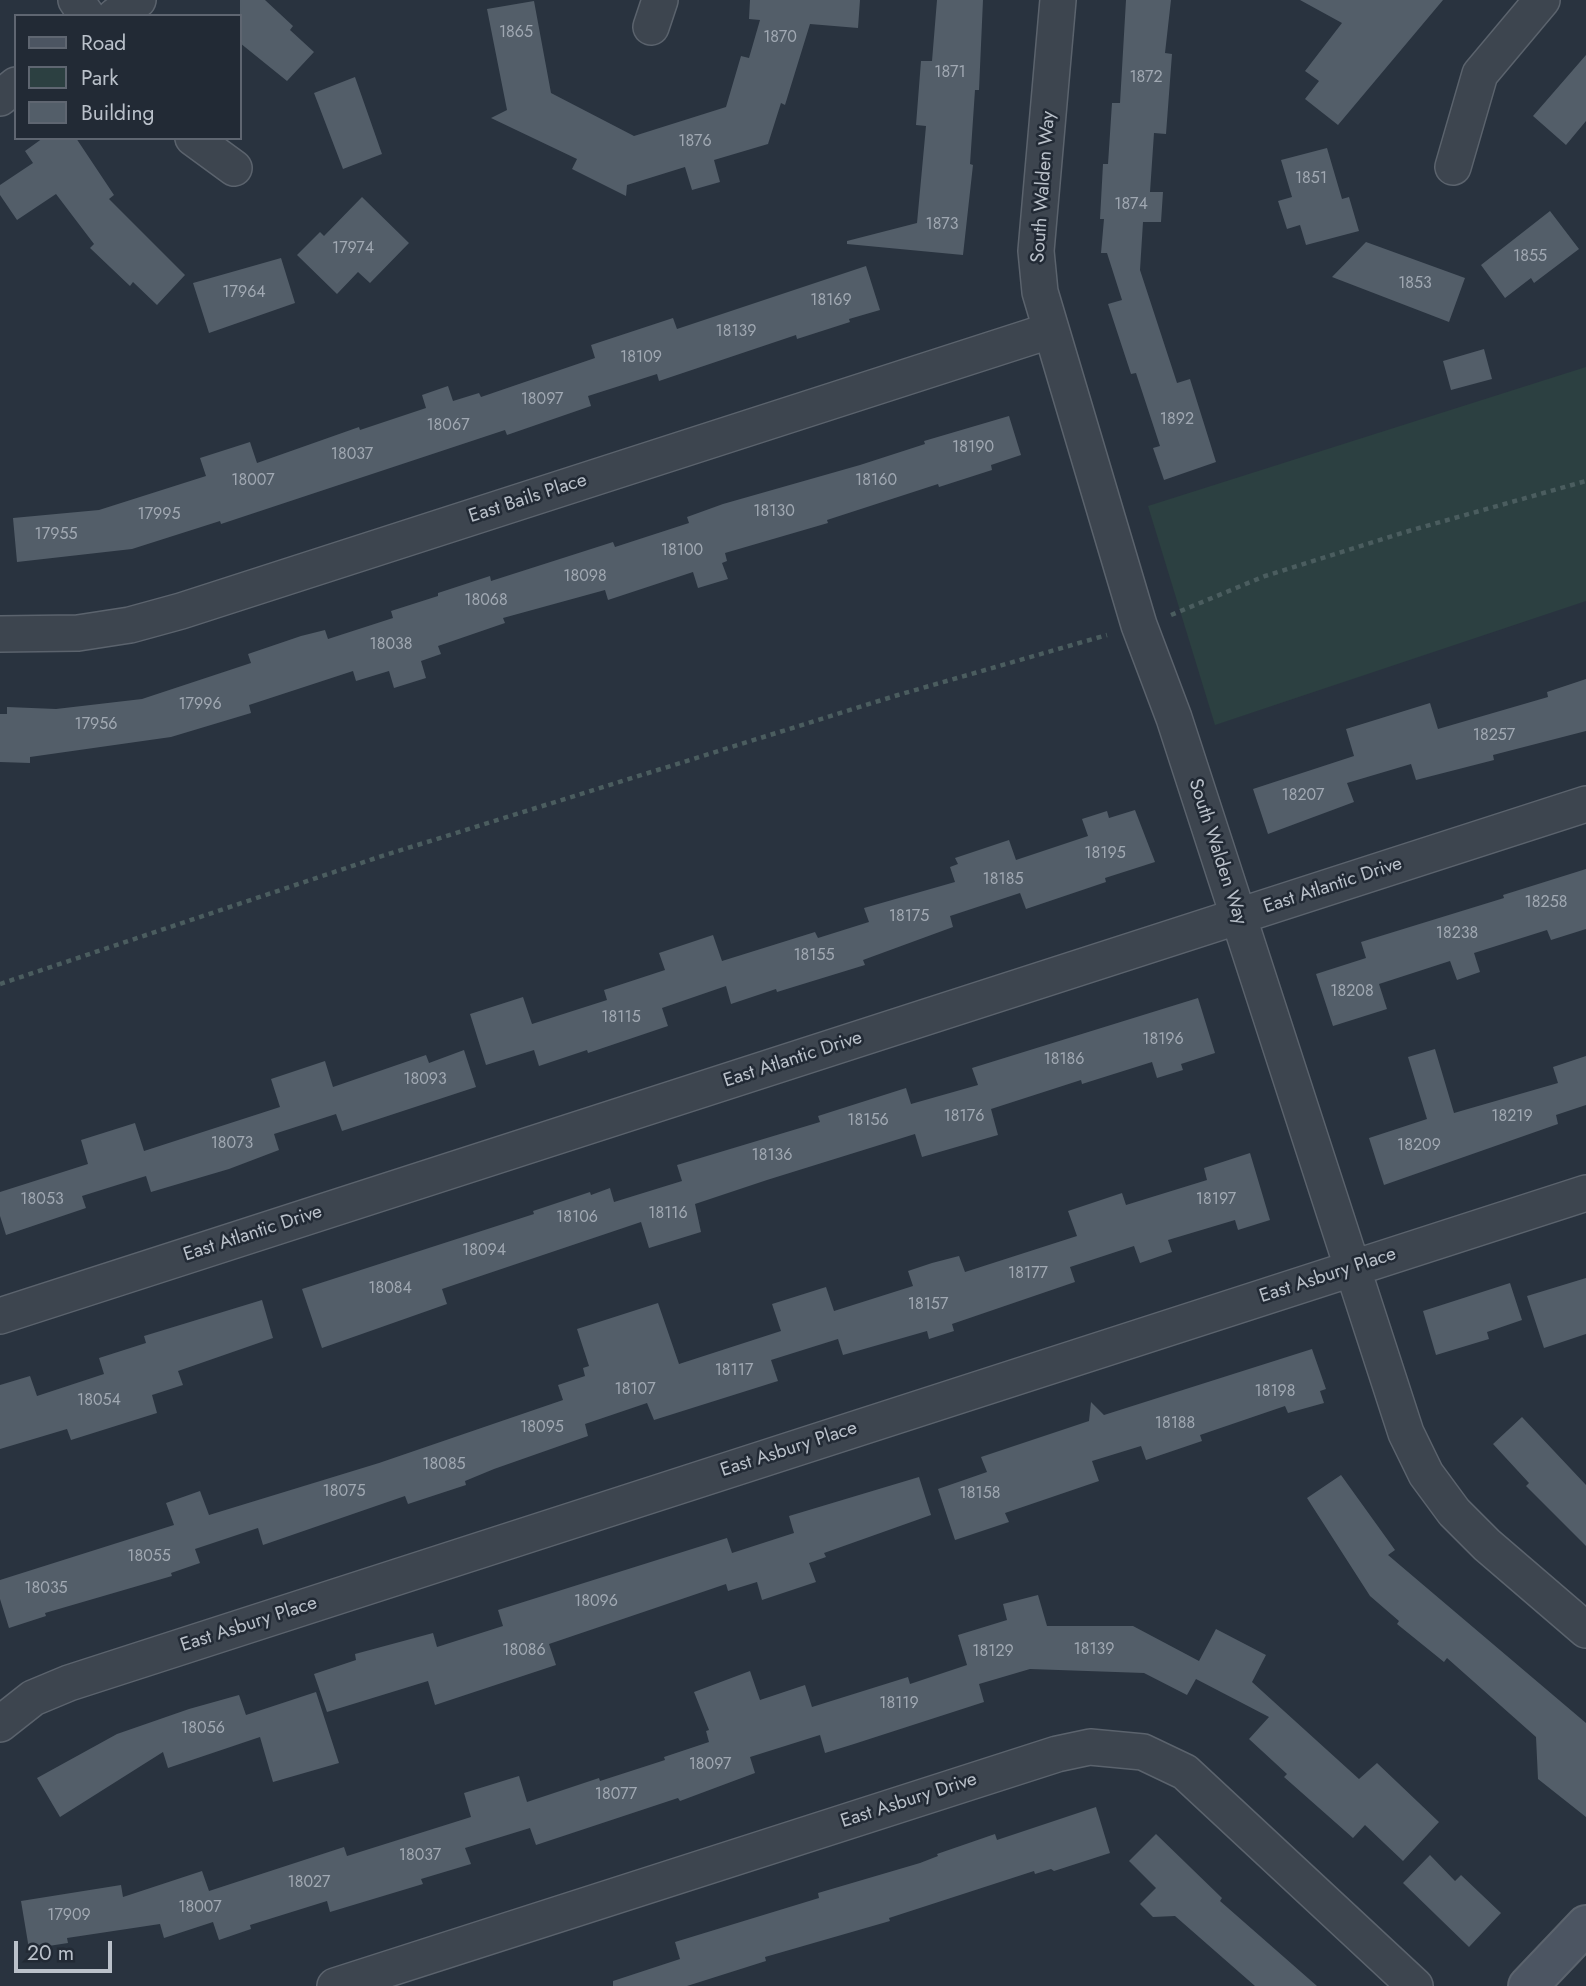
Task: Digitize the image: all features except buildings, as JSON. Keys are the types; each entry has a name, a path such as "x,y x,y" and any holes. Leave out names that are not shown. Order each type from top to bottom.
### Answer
{"street":[{"path":"118,14 138,0"},
{"name":"South Walden Way","path":"1058,0 1037,251 1040,292 1049,331 1139,625 1174,718 1406,1433 1426,1474 1454,1512 1487,1545 1586,1630"},
{"path":"1452,167 1480,74 1542,0"},
{"path":"0,98 14,87"},
{"path":"196,140 234,167"},
{"name":"East Bails Place","path":"0,634 78,633 130,625 181,611 1049,331"},
{"name":"East Atlantic Drive","path":"0,1316 1586,804"},
{"name":"East Asbury Place","path":"0,1724 33,1699 69,1683 1586,1193"},
{"name":"East Asbury Drive","path":"335,1986 1057,1754 1090,1747 1143,1752 1185,1772 1415,1986"},
{"path":"1528,1986 1586,1925"}],"path":[{"path":"1164,618 1265,576 1412,530 1586,481"},
{"path":"0,984 419,844 884,699 1107,635"}],"green space":[{"path":"1586,367 1586,601 1215,725 1148,506"}]}
